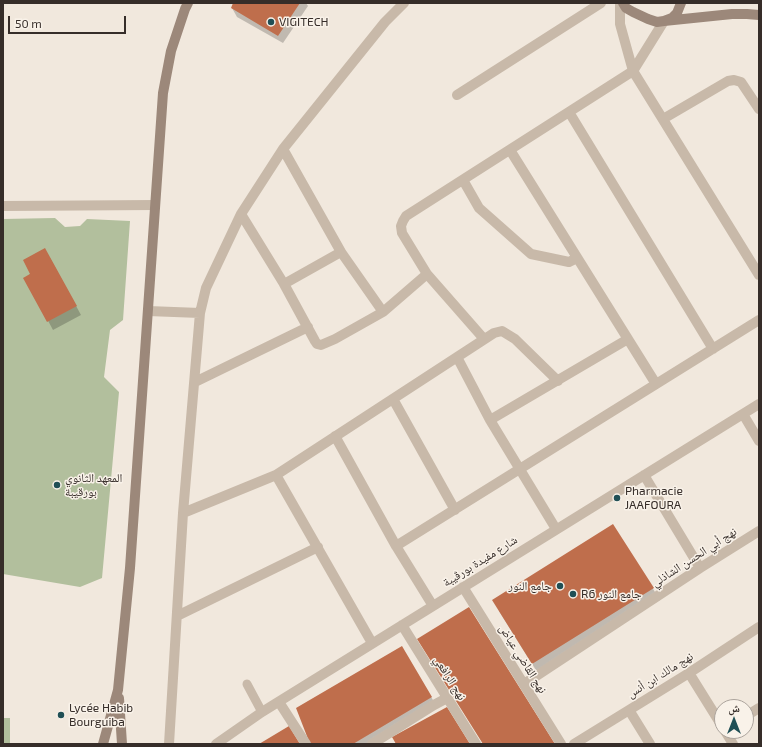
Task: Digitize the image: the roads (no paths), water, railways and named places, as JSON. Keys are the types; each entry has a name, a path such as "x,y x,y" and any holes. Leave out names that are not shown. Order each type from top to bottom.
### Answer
{"main road":[{"path":"122,744 118,690 130,568 163,94 171,51 188,3"},
{"path":"664,21 672,18 677,13 681,3"},
{"path":"621,4 648,19 657,22 732,14 759,15"},
{"path":"103,744 118,690"}],"street":[{"path":"169,744 183,513 200,313 206,288 241,214 283,149 385,22 404,3"},
{"path":"457,95 601,3"},
{"path":"621,4 620,24 633,71 756,263 759,275"},
{"path":"484,339 427,274 402,233 401,226 403,221 406,216 633,71 664,21"},
{"path":"663,119 728,81 734,80 741,82 759,109"},
{"path":"569,112 713,349"},
{"path":"283,149 341,252 383,312"},
{"path":"510,150 656,384"},
{"path":"463,180 480,208 531,254 569,262 577,258"},
{"path":"3,206 155,205"},
{"path":"241,214 284,284 315,341 321,345 336,339 383,312 427,274"},
{"path":"284,284 341,252"},
{"path":"148,311 200,313"},
{"path":"396,546 759,320"},
{"path":"195,382 308,327"},
{"path":"183,513 276,475 494,333 502,331 508,334 558,381"},
{"path":"490,420 628,339"},
{"path":"457,357 490,420 556,529"},
{"path":"393,400 455,510"},
{"name":"شارع مفيدة بورڨيبة","path":"216,744 262,712 759,404"},
{"path":"742,414 759,442"},
{"path":"335,436 396,546 433,606"},
{"path":"276,475 372,644"},
{"path":"644,475 700,568"},
{"name":"نهج أبي الحسن الشاذلي","path":"524,684 759,531"},
{"path":"177,616 318,547"},
{"name":"نهج القاضي عياض","path":"463,587 561,744"},
{"name":"نهج الرافعي","path":"402,625 476,744"},
{"name":"نهج مالك ابن أنس","path":"574,744 689,673 759,627"},
{"path":"689,673 714,713"},
{"path":"372,744 386,740 434,705 448,698"},
{"path":"278,702 306,744"},
{"path":"629,710 650,744"}],"lane":[{"path":"247,684 262,712"}],"place":[{"name":"VIGITECH","path":"271,22"},
{"name":"المعهد الثانوي بورقيبة","path":"57,485"},
{"name":"Pharmacie JAAFOURA","path":"617,498"},
{"name":"جامع النور","path":"560,586"},
{"name":"R6 جامع النور","path":"573,594"},
{"name":"Lycée Habib Bourguiba","path":"61,715"}]}
